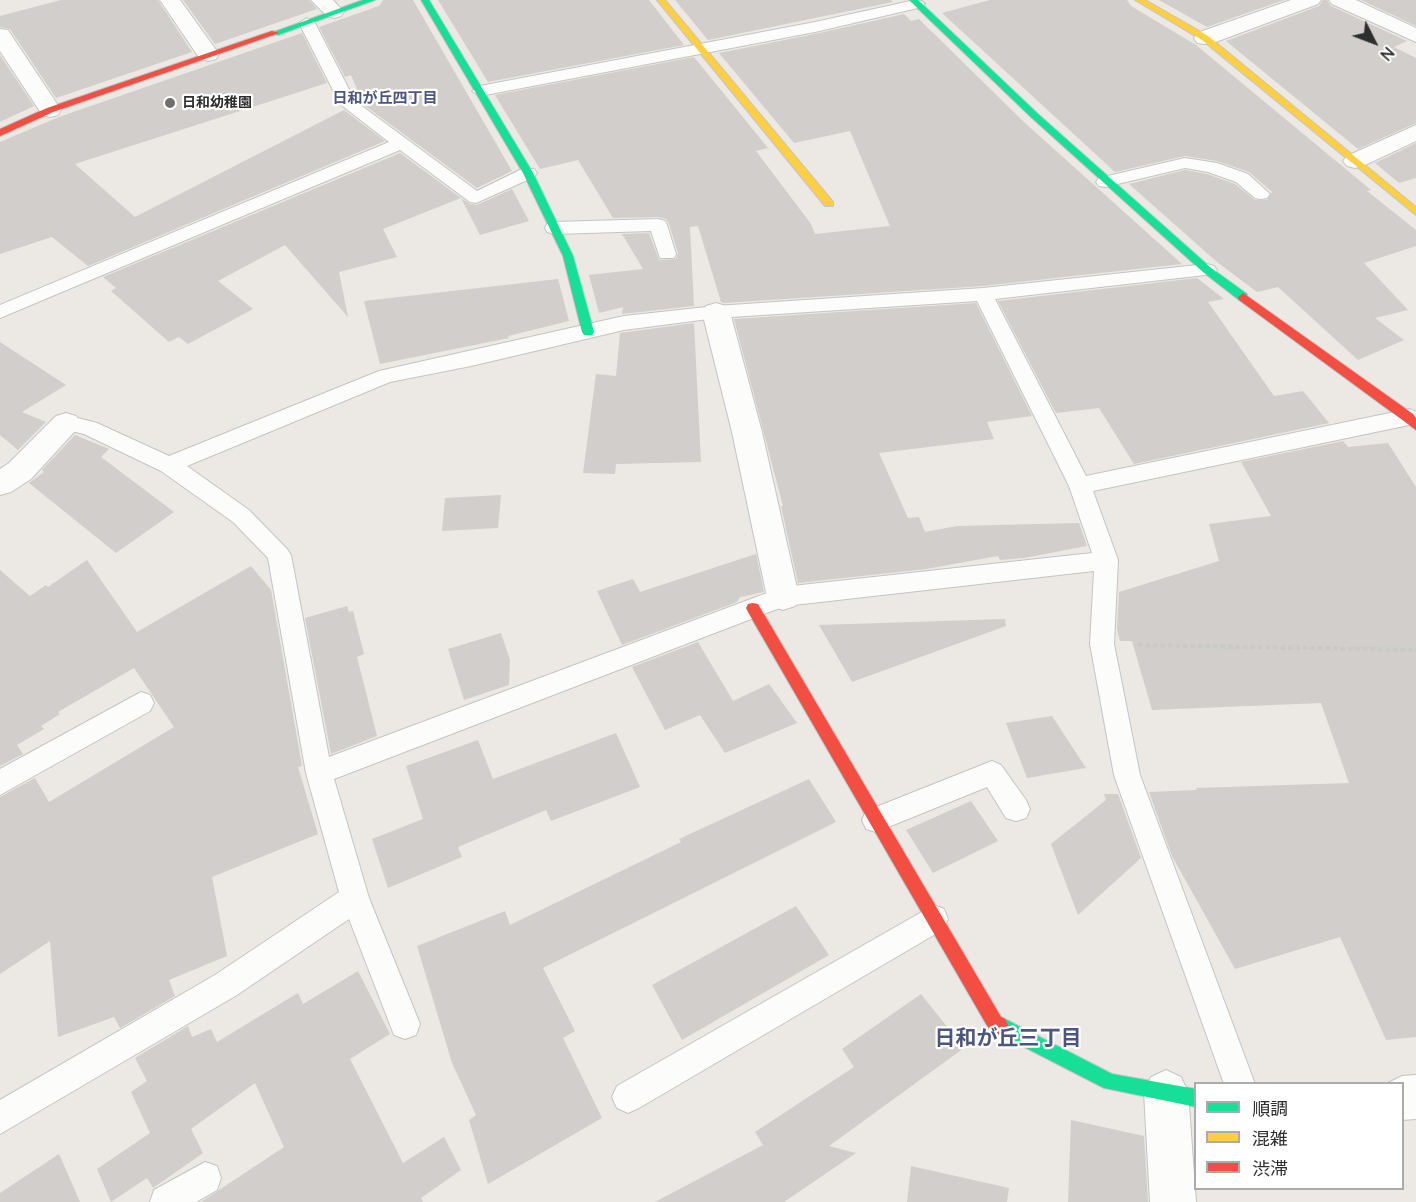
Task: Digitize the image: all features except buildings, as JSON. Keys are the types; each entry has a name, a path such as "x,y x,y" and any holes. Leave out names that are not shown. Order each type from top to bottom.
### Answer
{"street":[{"path":"170,0 208,54"},
{"path":"0,133 50,110 208,54 307,23 327,6 371,0"},
{"path":"425,0 528,173 568,256 588,332"},
{"path":"661,0 699,49 829,204"},
{"path":"1139,0 1205,38 1416,212"},
{"path":"1205,38 1311,0"},
{"path":"1339,0 1416,36"},
{"path":"920,1 1106,182 1208,270 1318,354 1414,417"},
{"path":"0,35 50,110"},
{"path":"1355,161 1416,132"},
{"path":"716,312 747,432 783,597"},
{"path":"0,484 20,471 66,423"},
{"path":"753,608 995,1023 1110,1082 1181,1095 1173,1202"}],"lane":[{"path":"480,91 815,27 920,1"},
{"path":"307,23 348,104 476,198 528,173"},
{"path":"0,312 402,143"},
{"path":"1106,182 1185,163 1210,167 1242,178 1261,194"},
{"path":"554,228 658,225 667,254"},
{"path":"169,465 386,376 471,359 624,323 716,312 983,294 1208,270"},
{"path":"983,294 1080,486 1106,561 1102,644 1127,775 1240,1082"},
{"path":"1080,486 1414,417"},
{"path":"66,423 89,428 169,465 241,516 279,555 319,773 355,898 405,1024"},
{"path":"319,773 783,597 1106,561"},
{"path":"0,783 141,703"},
{"path":"876,820 992,773 1016,809"},
{"path":"0,1118 226,985 355,898"},
{"path":"628,1097 934,919"},
{"path":"166,1202 205,1178"}],"path":[{"path":"1102,644 1416,650"}],"traffic: fast":[{"path":"275,33 371,0"},
{"path":"425,0 528,173 568,256 588,332"},
{"path":"913,0 1035,116 1207,270 1243,297"},
{"path":"999,1025 1110,1082 1194,1098"}],"traffic: slow":[{"path":"661,0 829,204"},
{"path":"1139,0 1205,38 1416,212"}],"traffic: jam":[{"path":"0,133 50,110 275,33"},
{"path":"1243,297 1318,354 1409,417 1416,426"},
{"path":"753,608 995,1023 999,1025"}],"place":[{"name":"日和幼稚園","path":"170,103"}],"district":[{"name":"日和が丘四丁目","path":"385,98"},
{"name":"日和が丘三丁目","path":"1008,1039"}]}
